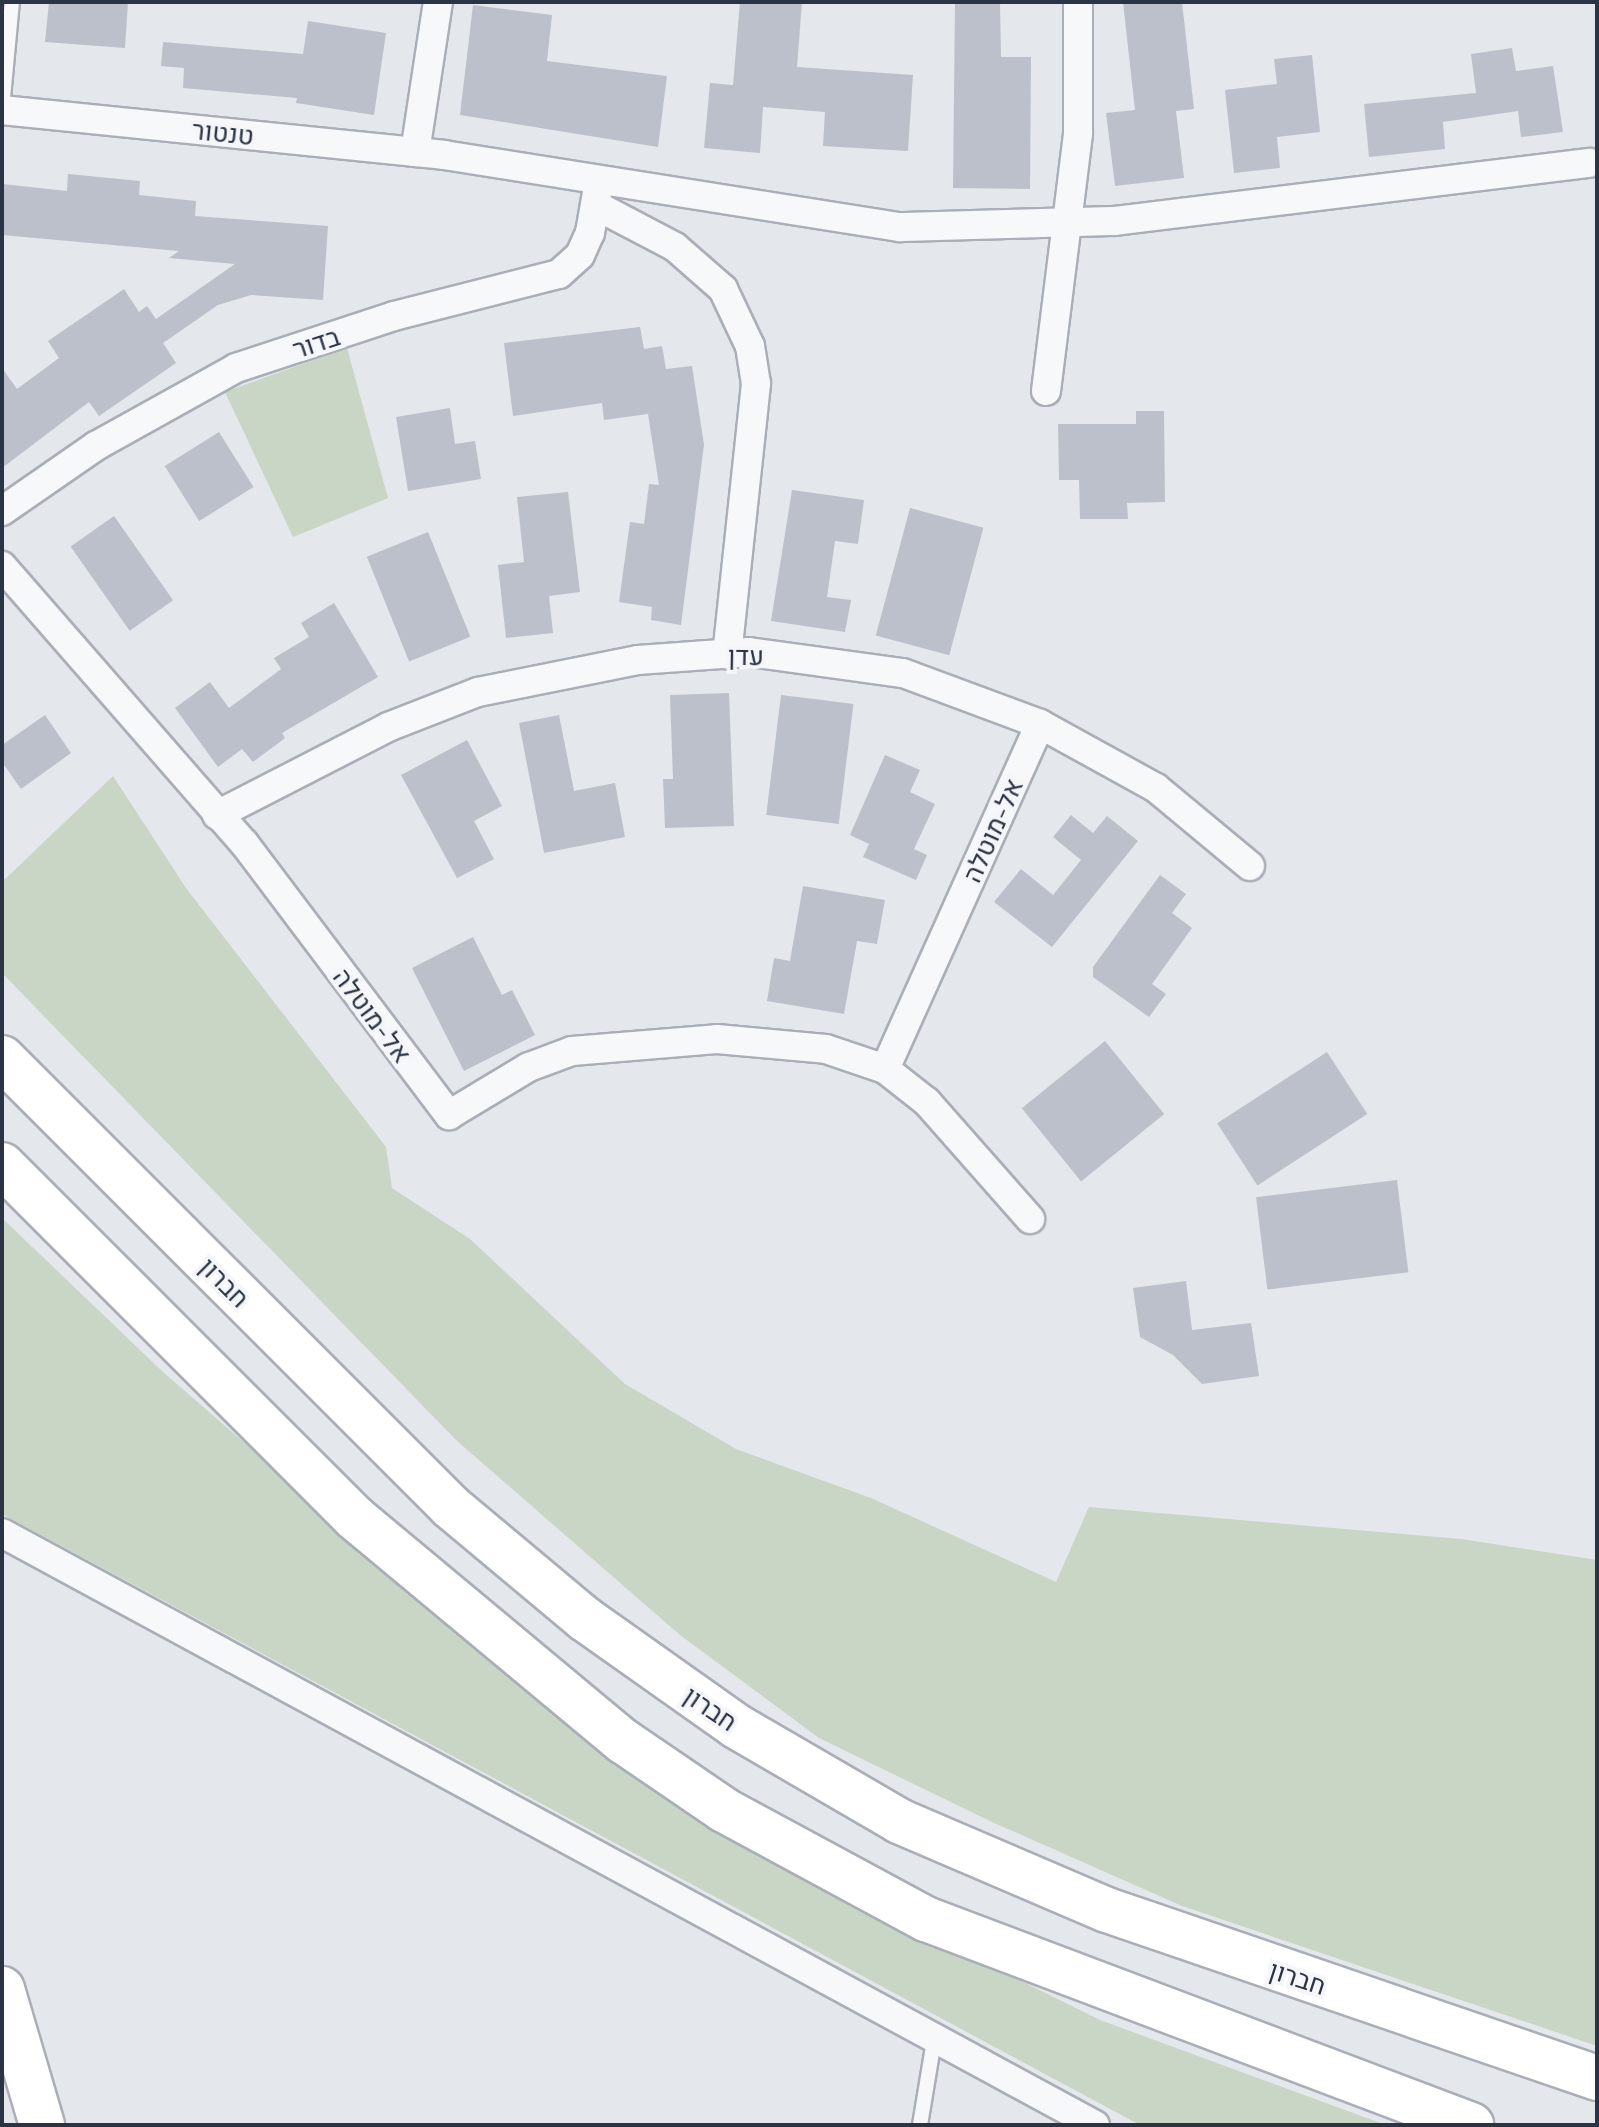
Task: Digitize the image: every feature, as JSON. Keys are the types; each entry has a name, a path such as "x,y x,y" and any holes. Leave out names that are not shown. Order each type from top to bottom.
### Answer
{"main road":[{"name":"חברון","path":"2,1058 451,1507 585,1619 736,1726 899,1821 1107,1910 1597,2078"},
{"path":"2,1165 355,1518 623,1741 724,1810 926,1919 1414,2113 1471,2125"},
{"path":"2,1989 42,2125"}],"street":[{"path":"415,152 438,2"},
{"path":"1046,391 1064,223 1078,133 1078,2"},
{"name":"טנטור","path":"2,109 444,155 598,194 900,227 1064,223 1589,163"},
{"path":"598,194 675,247 723,289 750,346 756,384 727,654"},
{"name":"בדור","path":"2,511 96,446 236,368 394,316 559,274 580,255 598,194"},
{"name":"אל-מוטלה","path":"2,566 217,815 449,1115 529,1067 572,1051 644,1042 786,1043 857,1056 885,1069 985,1161 1030,1219"},
{"name":"עדן","path":"217,815 388,727 478,692 638,660 727,654 903,673 1040,724 1156,788 1250,866"},
{"name":"אל-מוטלה","path":"885,1069 1040,724"},
{"path":"2,1533 1095,2125"}],"lane":[{"path":"2,109 12,2"},
{"path":"920,2125 934,2040"}],"green space":[{"path":"347,348 388,498 293,537 225,392"},
{"path":"113,776 186,888 386,1147 392,1188 470,1239 625,1384 736,1449 871,1498 1056,1582 1089,1507 1461,1539 1597,1560 1597,2046 1182,1906 992,1822 819,1738 680,1635 457,1441 2,973 2,882"},
{"path":"2,1218 163,1372 561,1718 716,1830 1100,2020 1386,2125 1140,2125 2,1514"}],"building":[{"path":"49,2 128,2 125,48 45,42"},
{"path":"740,2 802,2 797,67 913,75 908,151 823,146 825,112 763,107 760,153 704,148 710,83 733,85"},
{"path":"955,2 1000,2 1001,57 1031,57 1030,189 953,188"},
{"path":"1123,2 1182,2 1194,109 1176,111 1184,178 1115,186 1106,113 1135,110"},
{"path":"473,5 552,15 547,61 667,76 658,147 460,115"},
{"path":"308,21 386,33 374,115 296,103 297,98 183,88 184,68 161,66 163,42 303,54"},
{"path":"1512,48 1516,71 1553,66 1563,132 1521,137 1518,111 1443,122 1445,149 1369,157 1364,104 1476,93 1471,54"},
{"path":"1312,55 1320,132 1277,137 1280,168 1234,173 1225,90 1277,84 1274,59"},
{"path":"68,174 140,181 139,195 196,201 195,216 328,226 323,300 251,295 218,305 163,343 176,363 99,416 89,402 2,468 2,368 17,389 59,358 48,341 124,289 139,312 147,306 156,319 235,264 169,258 179,251 2,235 2,184 67,191"},
{"path":"640,327 644,349 662,346 666,369 692,366 704,445 681,625 651,620 652,607 619,602 630,522 644,524 649,484 659,485 648,414 604,420 602,403 513,416 504,343"},
{"path":"450,408 455,444 475,441 481,479 408,491 396,417"},
{"path":"1136,411 1164,411 1165,502 1127,503 1128,519 1080,519 1079,480 1059,480 1058,424 1136,424"},
{"path":"219,432 253,487 199,521 165,466"},
{"path":"792,490 864,500 858,544 835,541 827,597 851,600 845,632 771,621"},
{"path":"568,492 580,592 549,596 553,633 506,638 498,565 524,562 517,497"},
{"path":"910,508 983,528 949,655 876,636"},
{"path":"114,516 173,600 130,631 71,546"},
{"path":"428,532 470,637 409,661 367,557"},
{"path":"334,603 378,677 282,733 285,738 253,762 242,749 218,767 175,708 210,682 229,708 281,669 274,658 309,637 301,623"},
{"path":"729,693 734,826 665,828 663,779 673,779 670,695"},
{"path":"781,695 853,704 839,824 766,815"},
{"path":"45,715 71,753 21,789 2,762 2,745"},
{"path":"559,715 574,791 615,783 625,837 544,853 519,723"},
{"path":"467,740 502,806 474,821 494,859 457,878 401,775"},
{"path":"885,755 920,770 910,792 935,804 914,849 927,855 916,880 863,857 869,844 850,835"},
{"path":"1071,815 1093,833 1107,816 1138,841 1052,947 994,902 1021,869 1053,895 1081,860 1053,837"},
{"path":"1160,875 1186,894 1172,913 1192,928 1152,984 1166,994 1149,1017 1093,977 1093,967"},
{"path":"803,886 885,900 877,944 857,941 844,1014 767,1001 774,958 790,961"},
{"path":"473,937 502,995 512,990 535,1035 464,1071 412,968"},
{"path":"1105,1041 1164,1114 1081,1181 1022,1108"},
{"path":"1327,1052 1367,1114 1257,1185 1217,1123"},
{"path":"1397,1180 1408,1272 1267,1290 1256,1197"},
{"path":"1186,1281 1192,1330 1251,1323 1259,1376 1202,1384 1173,1355 1140,1337 1133,1288"}]}
